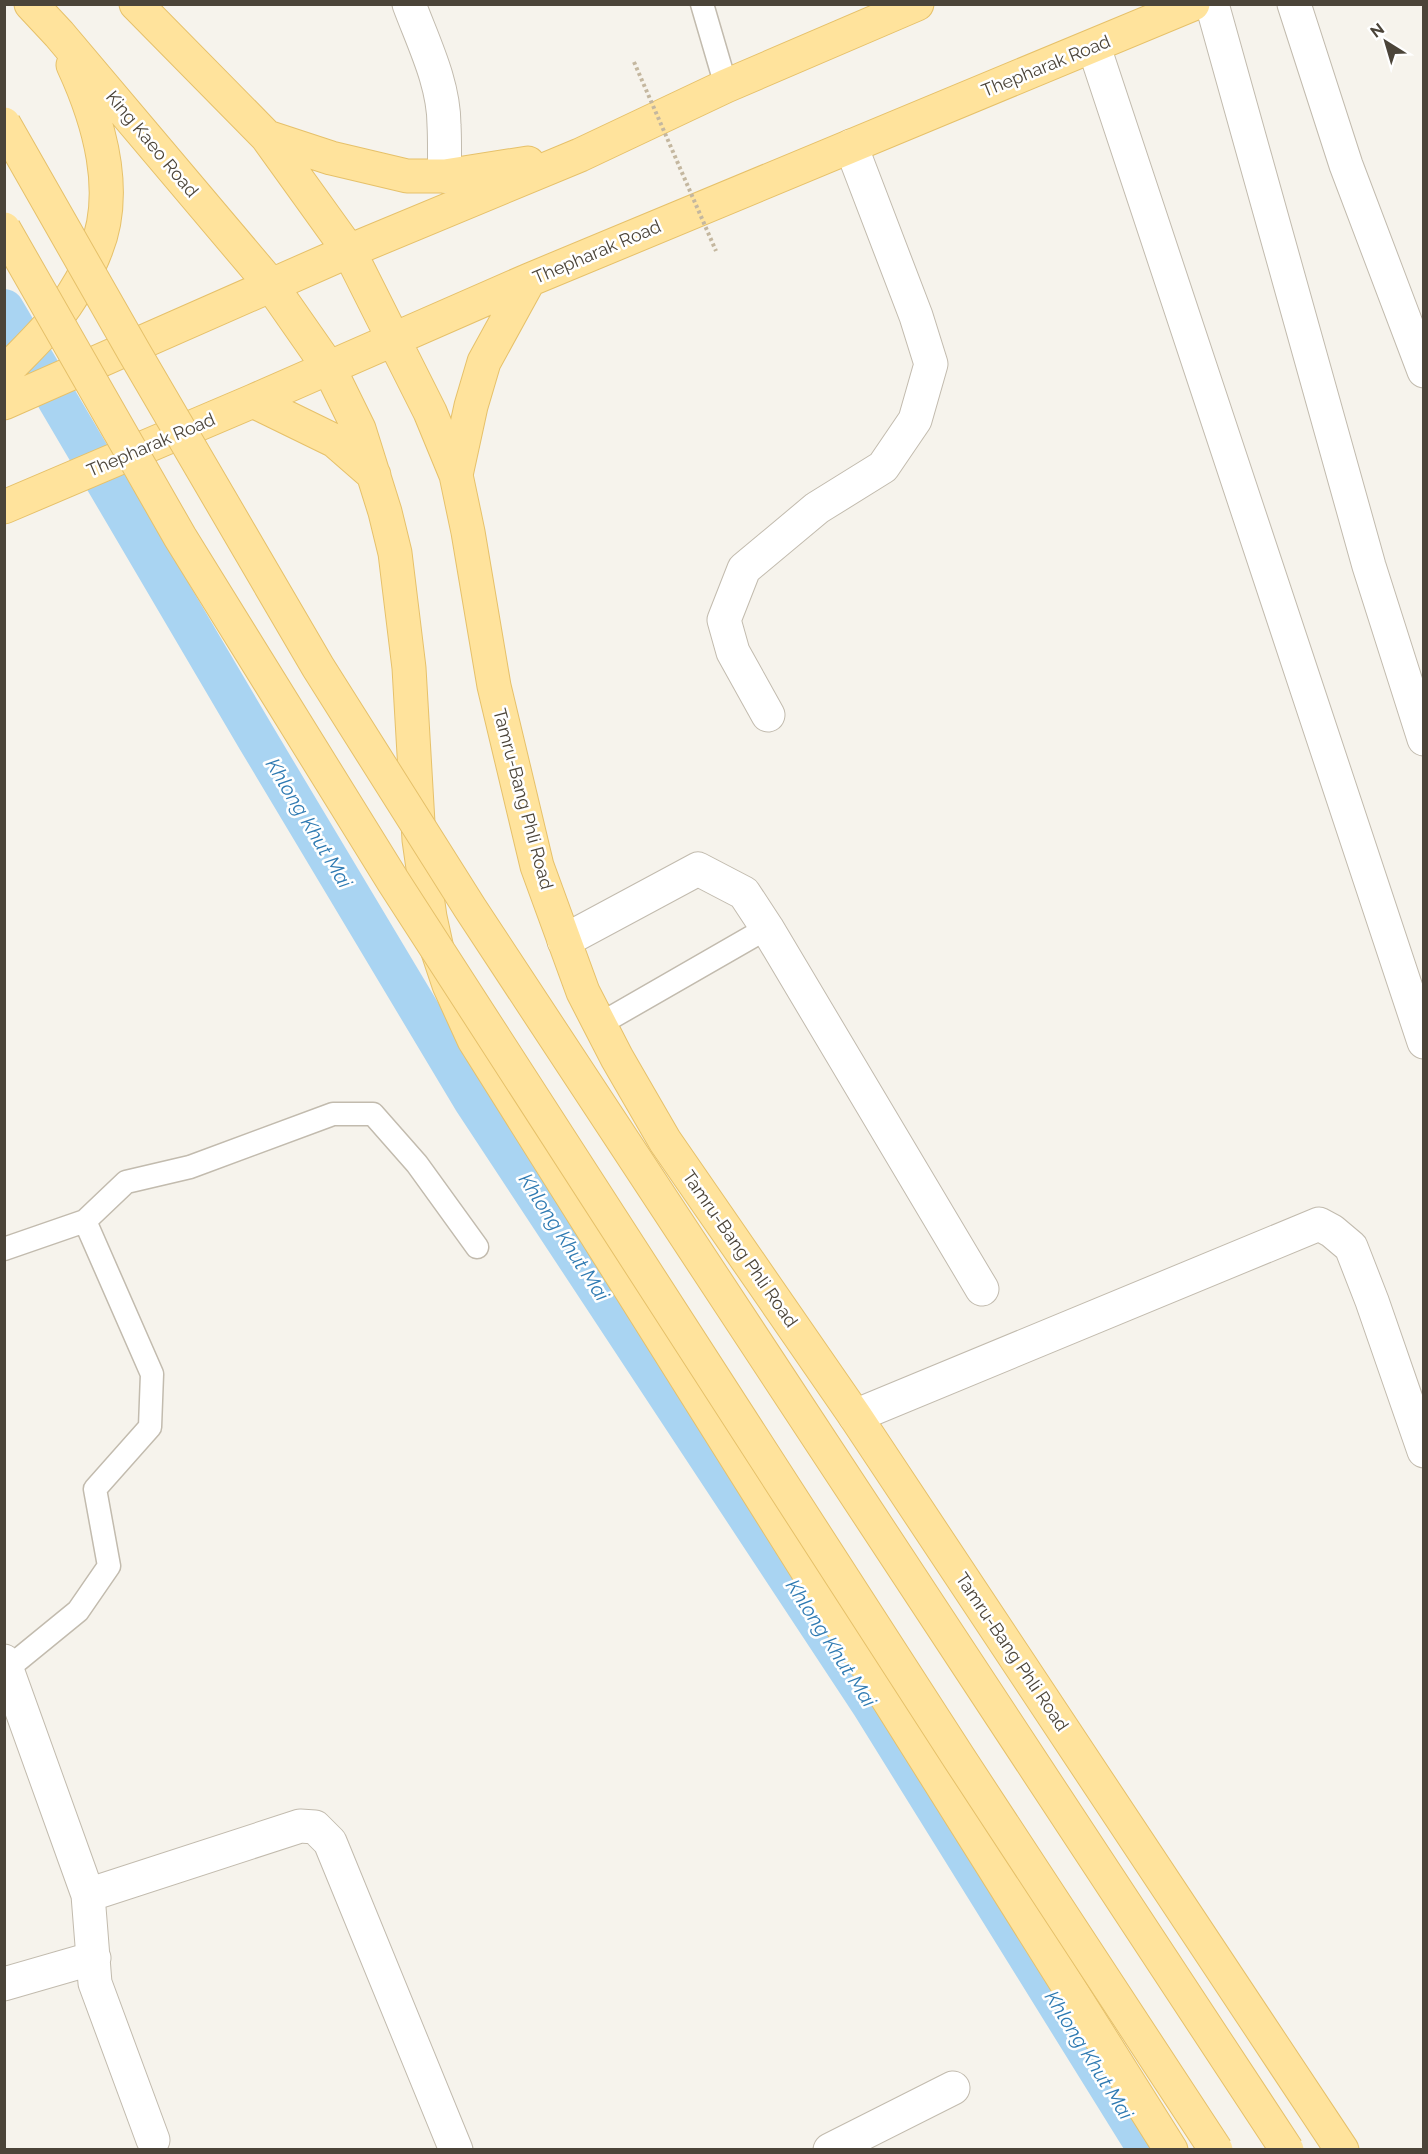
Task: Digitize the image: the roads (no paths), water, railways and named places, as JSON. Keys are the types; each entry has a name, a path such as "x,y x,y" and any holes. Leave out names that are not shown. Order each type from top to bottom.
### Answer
{"main road":[{"name":"King Kaeo Road","path":"32,4 271,285"},
{"path":"136,4 267,137 349,251"},
{"path":"4,403 349,251 580,155 876,13 917,4"},
{"name":"Thepharak Road","path":"4,507 254,401 528,280 1193,4"},
{"path":"4,373 65,305 96,252 105,214 105,174 97,127 84,89 59,34"},
{"path":"4,124 134,352 313,657 470,908 1287,2150"},
{"path":"267,137 331,158 407,176 445,176 580,155"},
{"path":"4,229 180,537 393,880 959,1758 1216,2150"},
{"name":"Tamru-Bang Phli Road","path":"349,251 430,412 456,475 494,686 518,794 537,866 583,992 665,1141 855,1416 1342,2150"},
{"path":"456,475 483,362 528,280"},
{"path":"271,285 329,368 359,429 395,553 409,668 419,840 430,917 437,949 474,1040 1171,2150"},
{"path":"254,401 335,441 374,475"}],"street":[{"path":"409,4 432,63 440,96 445,124 443,141 445,176"},
{"path":"1212,4 1369,566 1424,739"},
{"path":"1294,4 1346,165 1424,371"},
{"path":"1094,47 1424,1042"},
{"path":"768,715 733,652 724,620 744,569 817,508 883,467 915,420 931,364 916,316 851,146"},
{"path":"564,941 698,869 744,893 982,1289"},
{"path":"855,1416 1319,1224 1332,1231 1351,1247 1424,1451"},
{"path":"6,1665 88,1895 95,1983 153,2140"},
{"path":"88,1895 300,1826 315,1827 330,1842 456,2150"},
{"path":"4,1984 94,1958"},
{"path":"830,2150 953,2088"}],"lane":[{"path":"702,4 726,86"},
{"path":"600,1024 767,928"},
{"path":"4,1249 85,1221 126,1182 190,1167 333,1114 373,1114 417,1164 477,1247"},
{"path":"6,1665 78,1611 109,1566 95,1489 150,1427 152,1374 85,1221"}],"waterway":[{"name":"Khlong Khut Mai","path":"4,309 473,1100 871,1704 1148,2150"}]}
